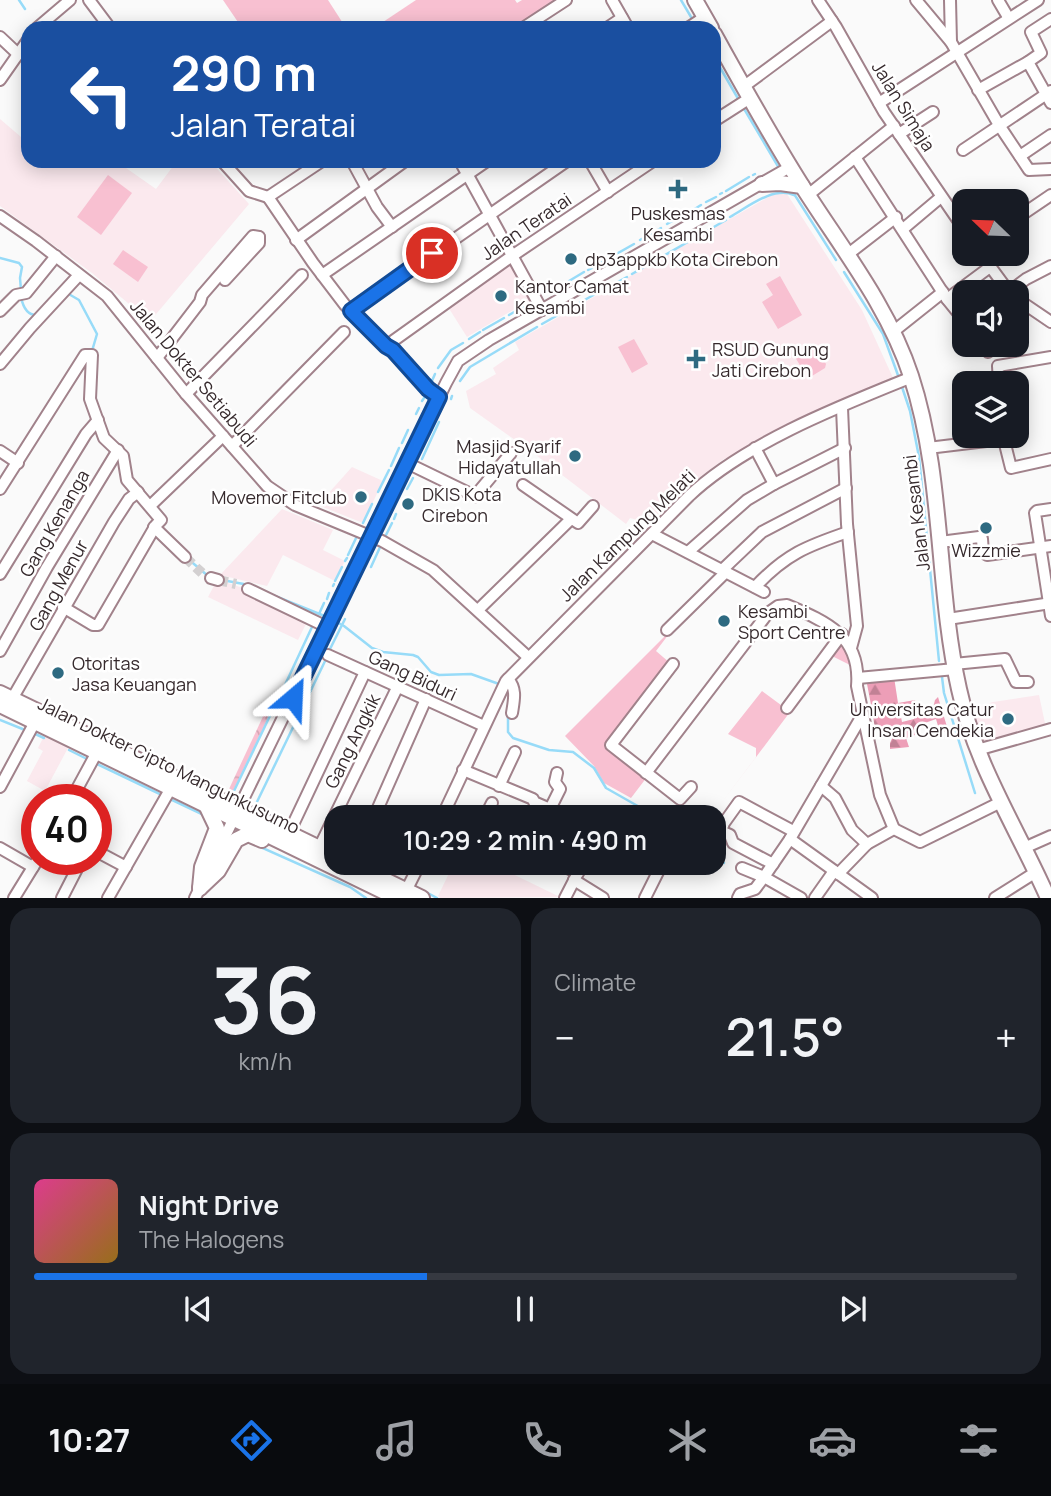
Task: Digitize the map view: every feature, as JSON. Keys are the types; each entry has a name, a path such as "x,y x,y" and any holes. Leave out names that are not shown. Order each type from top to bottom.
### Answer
{"main road":[{"path":"695,0 698,21"},
{"name":"Jalan Kesambi","path":"721,47 792,180 847,255 894,331 904,380 928,448 948,618 948,669 977,750 1047,890"},
{"path":"762,184 792,180"},
{"name":"Jalan Dokter Cipto Mangunkusumo","path":"4,699 32,728 168,794 208,808 237,814"},
{"name":"Jalan Dokter Cipto Mangunkusumo","path":"4,699 402,895 422,898"},
{"path":"198,893 202,867 216,834 216,823 208,808"},
{"path":"198,893 218,871 242,837 269,843 287,838"},
{"name":"Jalan Dokter Cipto Mangunkusumo","path":"287,838 324,850"},
{"name":"Jalan Dokter Cipto Mangunkusumo","path":"371,875 402,895"}],"street":[{"path":"89,0 105,21"},
{"path":"534,21 566,0"},
{"path":"612,0 624,21"},
{"name":"Jalan Simaja","path":"818,0 878,103 952,212"},
{"path":"916,0 954,47 999,125 1029,170 1051,169"},
{"path":"950,0 954,47"},
{"path":"999,0 1008,18"},
{"path":"878,103 954,47 1038,0"},
{"path":"44,21 63,2"},
{"path":"978,90 1046,50 1031,32 1051,19"},
{"path":"721,117 832,21"},
{"path":"0,37 18,54"},
{"path":"0,80 21,50"},
{"path":"963,150 1049,96 1028,62"},
{"path":"792,180 855,157 897,130 933,112"},
{"path":"1020,156 1051,135"},
{"path":"855,157 952,305"},
{"path":"228,168 249,191 268,197 296,240 351,311 439,397"},
{"path":"268,197 312,168"},
{"path":"356,168 392,227"},
{"path":"296,240 395,168"},
{"path":"464,168 542,310"},
{"path":"322,275 477,168"},
{"path":"351,311 558,168"},
{"path":"594,168 608,191"},
{"name":"Jalan Teratai","path":"386,346 512,256 642,168"},
{"path":"198,893 237,814 325,653 327,627 333,613 379,540 407,463 452,370 465,356 762,184"},
{"path":"903,229 941,197"},
{"path":"1029,211 1050,199"},
{"name":"Jalan Dokter Setiabudi","path":"0,216 107,296 186,394 267,486 295,505 379,540"},
{"path":"847,255 896,217"},
{"path":"157,358 200,302 202,295 253,236 259,237 259,243 206,301 200,302"},
{"path":"0,311 21,294 55,256"},
{"path":"1025,280 1051,266"},
{"path":"894,331 990,267 1000,280"},
{"path":"0,364 79,275"},
{"path":"186,394 302,275"},
{"path":"1029,307 1051,322"},
{"path":"232,446 344,332"},
{"path":"0,489 85,355 91,355 90,399 96,421 106,440 123,456 127,480 150,506 157,524 185,557"},
{"path":"998,371 998,366 1051,358"},
{"name":"Jalan Kampung Melati","path":"447,805 507,680 693,492 755,448 904,380"},
{"path":"842,408 848,532 857,626 851,649"},
{"path":"0,574 96,421"},
{"path":"150,506 223,436"},
{"path":"928,448 952,444"},
{"path":"755,448 774,484"},
{"path":"688,552 739,507 774,484 845,448"},
{"path":"1006,448 1011,468 1051,459"},
{"name":"Gang Kenanga","path":"0,651 118,450"},
{"path":"0,451 18,463"},
{"path":"407,463 475,496 511,453"},
{"path":"523,485 580,523 593,506"},
{"path":"667,630 762,532 846,488"},
{"name":"Gang Menur","path":"4,699 37,657 63,607 114,522 136,493"},
{"path":"1051,509 1035,512 1046,547 1051,616"},
{"path":"478,610 571,519"},
{"path":"63,607 95,626 98,625 157,524"},
{"path":"652,534 760,589 789,555 848,532"},
{"path":"940,542 979,537 982,539 983,552 987,555 1046,547"},
{"path":"379,540 433,570 528,657"},
{"path":"248,589 327,627"},
{"path":"948,618 1050,603"},
{"path":"646,773 773,609 782,605 790,606 842,634 851,649 880,795 894,829 920,842 1001,802"},
{"path":"787,708 842,634"},
{"name":"Gang Biduri","path":"325,653 484,726"},
{"path":"858,678 948,669 1005,659 1016,682 1028,682"},
{"path":"673,664 611,745 681,800 691,787"},
{"path":"287,838 365,672"},
{"path":"507,680 512,684 514,693 512,713"},
{"name":"Gang Angkik","path":"319,848 398,687"},
{"path":"379,805 426,699"},
{"path":"738,898 740,894 755,889 773,864 863,714"},
{"path":"0,787 32,728"},
{"path":"977,750 1051,729"},
{"path":"499,786 515,752"},
{"path":"80,784 94,758"},
{"path":"463,770 533,799 550,809 560,789 555,782 557,773"},
{"path":"821,786 835,798 852,830 867,844"},
{"path":"108,898 168,794"},
{"path":"773,864 733,843 730,835 721,831 739,802 791,835 872,898"},
{"path":"816,898 836,872 867,844 894,829"},
{"path":"1024,848 1051,836"},
{"path":"0,848 21,857"},
{"path":"112,860 126,867"},
{"path":"742,867 801,898"},
{"path":"995,898 1036,872"},
{"path":"14,898 28,875"},
{"path":"62,898 74,875"},
{"path":"402,895 413,875"},
{"path":"565,898 576,875"},
{"path":"581,875 603,898"},
{"path":"645,898 656,875"}],"shaded area":[{"path":"0,119 21,137 21,168 126,168 156,189 172,168 216,168 249,204 146,326 128,303 92,273 0,206"},
{"name":"RSUD Gunung Jati Cirebon","path":"779,191 787,194 862,310 894,380 724,459 688,486 648,523 630,518 626,524 470,408 466,391 496,374 493,368 519,350 515,342"},
{"name":"Kantor Camat Kesambi","path":"513,263 532,299 467,337 448,307"},
{"path":"352,467 383,481 363,523 318,505"},
{"path":"282,509 333,530 323,550 345,561 335,581 283,555 267,586 220,575"},
{"path":"222,581 308,620 298,640 208,597 216,582"},
{"name":"Universitas Catur Insan Cendekia","path":"1039,695 1046,728 981,746 970,710 993,702"},
{"path":"45,734 69,746 49,784 32,784 27,781 43,751 38,748"},
{"path":"448,875 515,875 560,897 440,898 438,896"}],"green space":[{"path":"223,0 328,0 342,21 237,21"},
{"path":"416,0 556,2 528,21 384,21"},
{"path":"108,175 132,193 101,235 77,217"},
{"path":"123,250 148,267 138,282 113,264"},
{"path":"780,276 802,315 778,329 762,302 773,295 766,284"},
{"path":"634,339 648,364 632,373 618,347"},
{"path":"816,346 826,364 825,368 812,376 809,370 804,372 795,357"},
{"path":"675,626 656,651 670,663 607,745 647,777 631,798 604,783 594,766 565,736"},
{"path":"839,644 846,647 852,666 832,656 720,805 756,757 756,748 728,734 762,691 785,708 782,713 785,714"},
{"path":"894,677 898,703 915,700 916,703 899,707 902,722 932,712 938,697 948,730 940,733 936,719 914,727 915,735 906,738 909,747 890,749 894,734 887,727 875,729 873,716 866,716 865,712 872,710 867,684"},
{"path":"274,693 278,697 233,791 229,789"}],"waterway":[{"path":"19,0 25,9"},
{"path":"681,0 693,21"},
{"path":"721,69 740,102"},
{"path":"743,107 779,168"},
{"path":"726,191 749,177"},
{"path":"791,189 836,260"},
{"path":"730,217 769,195 794,195"},
{"path":"706,202 716,197"},
{"path":"693,210 701,205"},
{"path":"667,224 688,212"},
{"path":"632,274 726,220"},
{"path":"640,240 661,228"},
{"path":"597,265 634,244"},
{"path":"0,258 19,263 22,267 21,290"},
{"path":"588,270 592,268"},
{"path":"569,281 584,272"},
{"path":"844,272 883,334 899,378"},
{"path":"603,290 627,277"},
{"path":"67,293 79,300 97,334 92,351"},
{"path":"542,324 597,293"},
{"path":"21,297 26,310 38,315"},
{"path":"509,315 528,304"},
{"path":"483,330 504,318"},
{"path":"460,381 470,367 537,327"},
{"path":"469,339 480,332"},
{"path":"438,368 451,350 463,343"},
{"path":"431,383 435,374"},
{"path":"901,384 910,411 919,457 939,661"},
{"path":"422,401 426,395"},
{"path":"416,414 419,408"},
{"path":"422,459 439,422"},
{"path":"402,443 408,430"},
{"path":"391,466 399,448"},
{"path":"378,492 389,470"},
{"path":"407,489 413,478"},
{"path":"363,523 372,504"},
{"path":"394,519 396,514"},
{"path":"384,539 392,523"},
{"path":"348,555 357,536"},
{"path":"371,567 381,545"},
{"path":"187,558 208,576"},
{"path":"335,581 342,567"},
{"path":"222,580 249,585"},
{"path":"265,592 327,617"},
{"path":"327,599 329,593"},
{"path":"319,614 324,603"},
{"path":"329,651 345,619"},
{"path":"333,620 372,648 418,657 431,672 439,675 471,674 499,684"},
{"path":"284,687 312,627"},
{"path":"285,824 255,806 327,657"},
{"path":"942,677 944,693 975,793"},
{"path":"233,793 279,697"},
{"path":"508,716 508,732 513,738 549,750 573,752 594,768 606,788 636,805"},
{"path":"0,720 25,730"},
{"path":"31,732 44,738"},
{"path":"69,750 89,760"},
{"path":"95,763 162,795"},
{"path":"168,798 206,816"},
{"path":"249,842 350,887 366,898"},
{"path":"424,891 437,898"}],"tunnel":[{"path":"185,557 202,573"},
{"path":"218,580 236,584"}],"place":[{"name":"Puskesmas Kesambi","path":"678,189"},
{"name":"dp3appkb Kota Cirebon","path":"571,259"},
{"name":"Kantor Camat Kesambi","path":"501,296"},
{"name":"RSUD Gunung Jati Cirebon","path":"696,359"},
{"name":"Masjid Syarif Hidayatullah","path":"575,456"},
{"name":"Movemor Fitclub","path":"361,497"},
{"name":"DKIS Kota Cirebon","path":"408,504"},
{"name":"Wizzmie","path":"986,528"},
{"name":"Kesambi Sport Centre","path":"724,621"},
{"name":"Otoritas Jasa Keuangan","path":"58,673"},
{"name":"Universitas Catur Insan Cendekia","path":"1008,719"}],"route":[{"path":"293,698 439,397 351,311 432,253"}]}
